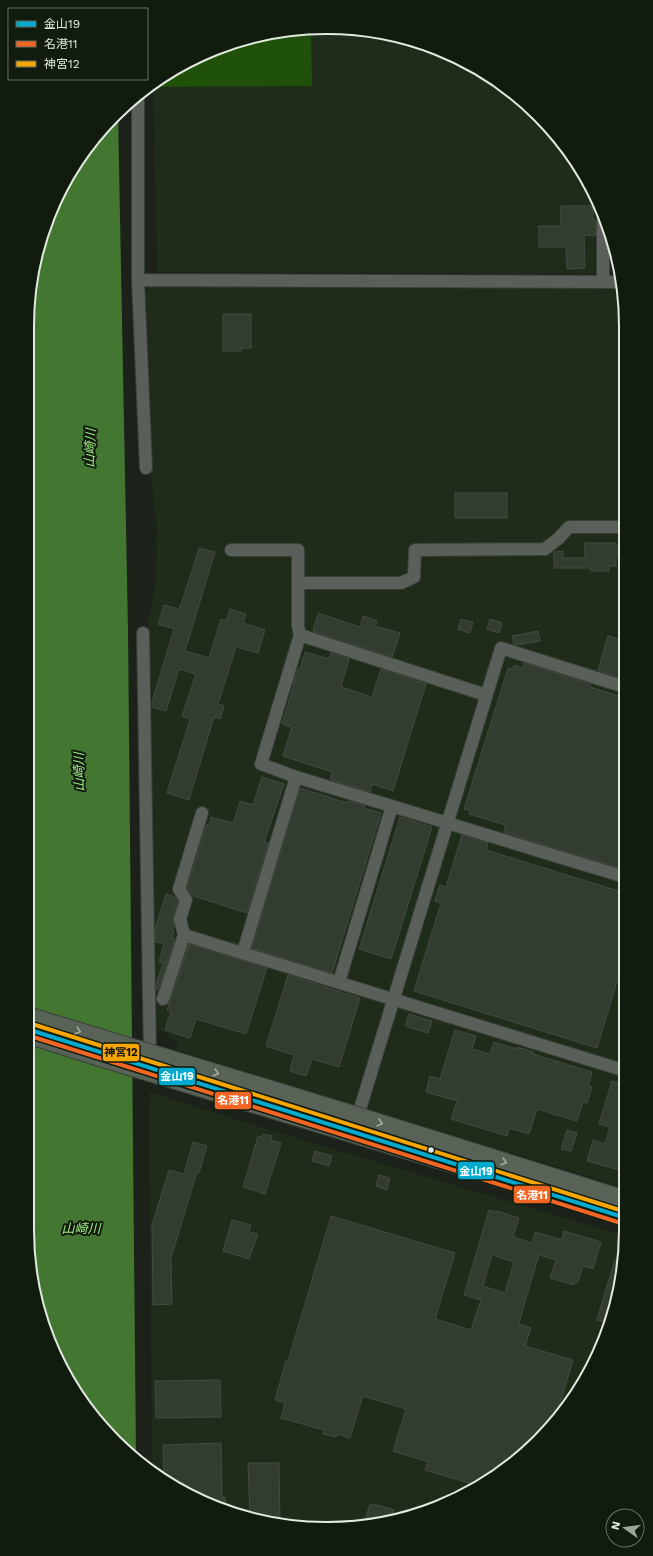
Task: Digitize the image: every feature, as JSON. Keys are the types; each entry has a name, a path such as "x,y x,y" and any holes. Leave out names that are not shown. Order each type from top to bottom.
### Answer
{"highway":[{"path":"34,1018 344,1112 619,1198"},
{"path":"34,1036 619,1214"}],"street":[{"path":"138,103 138,280 146,468"},
{"path":"603,232 603,281"},
{"path":"138,280 615,282"},
{"path":"298,583 401,583 414,577 415,550 545,549 559,538 569,527 619,527"},
{"path":"231,550 298,550 298,626 300,636 261,764 296,777 619,875"},
{"path":"143,633 150,1058"},
{"path":"300,636 486,695"},
{"path":"356,1123 501,648 619,684"},
{"path":"243,952 296,777"},
{"path":"339,982 392,806"},
{"path":"163,999 184,935 180,919 186,900 179,889 202,813"},
{"path":"184,935 619,1068"}],"shaded area":[{"path":"326,34 365,37 402,44 438,56 456,64 489,83 505,94 533,120 559,148 580,180 595,211 596,274 157,272 153,91 158,87 311,86 311,35"},
{"path":"311,35 312,86 158,87 197,64 232,50 269,40"},
{"path":"152,284 616,288 619,326 619,1186 176,1050 178,1042 170,1039 165,1032 151,1027 146,632 155,588 157,531 150,466 146,291"},
{"path":"149,1092 290,1136 619,1234 616,1268 609,1305 597,1341 589,1359 570,1392 559,1408 533,1436 505,1462 473,1483 456,1492 421,1506 384,1516 346,1521 307,1521 251,1512 215,1500 180,1483 152,1465"}],"water":[{"name":"山崎川","path":"118,122 128,630 136,1451 94,1408 73,1376 64,1359 56,1341 44,1305 37,1268 34,1230 35,307 44,251 56,215 64,197 73,180 94,148"}],"building":[{"path":"561,206 593,206 593,220 596,220 596,231 595,236 584,235 585,268 567,269 566,247 539,247 539,226 561,226"},
{"path":"223,314 251,314 251,348 241,348 241,351 223,351"},
{"path":"455,493 507,493 507,518 455,518"},
{"path":"585,543 616,543 616,545 619,545 619,556 616,556 616,566 609,566 609,571 591,571 591,568 554,568 554,552 563,551 563,558 585,558"},
{"path":"199,548 215,552 185,651 209,658 221,619 226,621 230,609 246,614 243,623 265,630 258,653 236,647 218,704 224,706 220,719 214,717 189,800 167,793 190,719 182,716 196,674 179,669 166,711 152,707 152,702 174,629 158,624 164,605 179,609"},
{"path":"318,613 360,627 363,616 377,621 375,626 400,633 392,657 313,631"},
{"path":"461,619 473,622 470,633 458,629"},
{"path":"490,619 502,623 499,633 487,629"},
{"path":"538,631 540,641 517,645 514,644 512,636"},
{"path":"608,636 619,639 619,677 598,670"},
{"path":"305,652 329,659 331,653 349,659 341,687 372,697 381,669 426,684 393,791 372,784 370,792 330,779 332,772 283,756 292,727 282,724 294,685 293,684 298,669 300,669"},
{"path":"524,663 591,684 590,687 619,696 619,868 504,832 506,825 469,814 470,810 464,809 508,668 513,669 514,665 523,668"},
{"path":"262,777 284,784 264,842 268,843 247,913 193,896 187,888 207,824 209,825 211,817 233,823 240,801 253,805"},
{"path":"300,788 347,803 348,801 365,806 364,808 381,813 332,973 252,948"},
{"path":"400,817 432,827 391,959 359,949"},
{"path":"462,835 488,843 486,850 619,891 619,975 597,1048 414,991 441,903 435,901 440,885 446,887"},
{"path":"166,894 175,897 178,901 173,917 174,925 172,930 174,931 172,938 175,939 158,990 156,990 156,985 163,963 159,962 164,944 156,942 155,929"},
{"path":"189,944 267,968 246,1034 196,1019 190,1038 165,1030 171,1011 167,1010"},
{"path":"288,975 360,998 339,1067 312,1059 306,1076 290,1071 294,1055 266,1046"},
{"path":"409,1014 432,1021 428,1033 405,1026"},
{"path":"455,1030 476,1036 472,1049 490,1054 494,1042 517,1049 517,1047 534,1052 533,1054 592,1072 588,1086 592,1087 587,1103 583,1102 577,1121 537,1109 529,1134 509,1128 507,1136 451,1119 457,1101 426,1092 430,1076 440,1079"},
{"path":"612,1081 619,1083 619,1170 587,1161 593,1140 605,1144 610,1127 599,1124"},
{"path":"567,1130 577,1133 571,1151 561,1149"},
{"path":"263,1134 272,1136 271,1140 281,1143 265,1194 243,1187 258,1136 262,1137"},
{"path":"193,1142 207,1146 199,1173 197,1172 171,1258 172,1304 153,1305 152,1225 169,1170 184,1174"},
{"path":"315,1151 332,1156 329,1166 312,1161"},
{"path":"379,1175 390,1178 387,1190 376,1186"},
{"path":"489,1210 519,1218 513,1237 532,1243 535,1232 562,1240 564,1231 601,1242 593,1269 583,1266 578,1283 575,1282 574,1285 550,1278 556,1260 539,1255 519,1324 531,1328 525,1346 573,1360 559,1408 533,1436 505,1462 473,1483 425,1470 428,1462 393,1451 406,1409 363,1396 350,1438 337,1434 336,1437 323,1434 324,1430 281,1418 285,1403 275,1400 331,1216 455,1253 435,1319 471,1330 481,1300 464,1295","holes":["492,1255 514,1262 505,1293 483,1286"]},
{"path":"232,1220 251,1225 249,1232 258,1234 249,1259 223,1251"},
{"path":"615,1259 617,1259 613,1287 604,1322 597,1320"},
{"path":"220,1380 221,1417 156,1418 155,1381"},
{"path":"221,1443 222,1497 225,1497 225,1504 197,1492 164,1473 163,1445"},
{"path":"248,1463 279,1463 280,1518 250,1512"},
{"path":"370,1504 394,1510 393,1514 365,1519"}],"transit line":[{"name":"神宮12","path":"34,1025 619,1210"},
{"name":"金山19","path":"34,1031 619,1216"},
{"name":"名港11","path":"34,1037 619,1222"}]}
